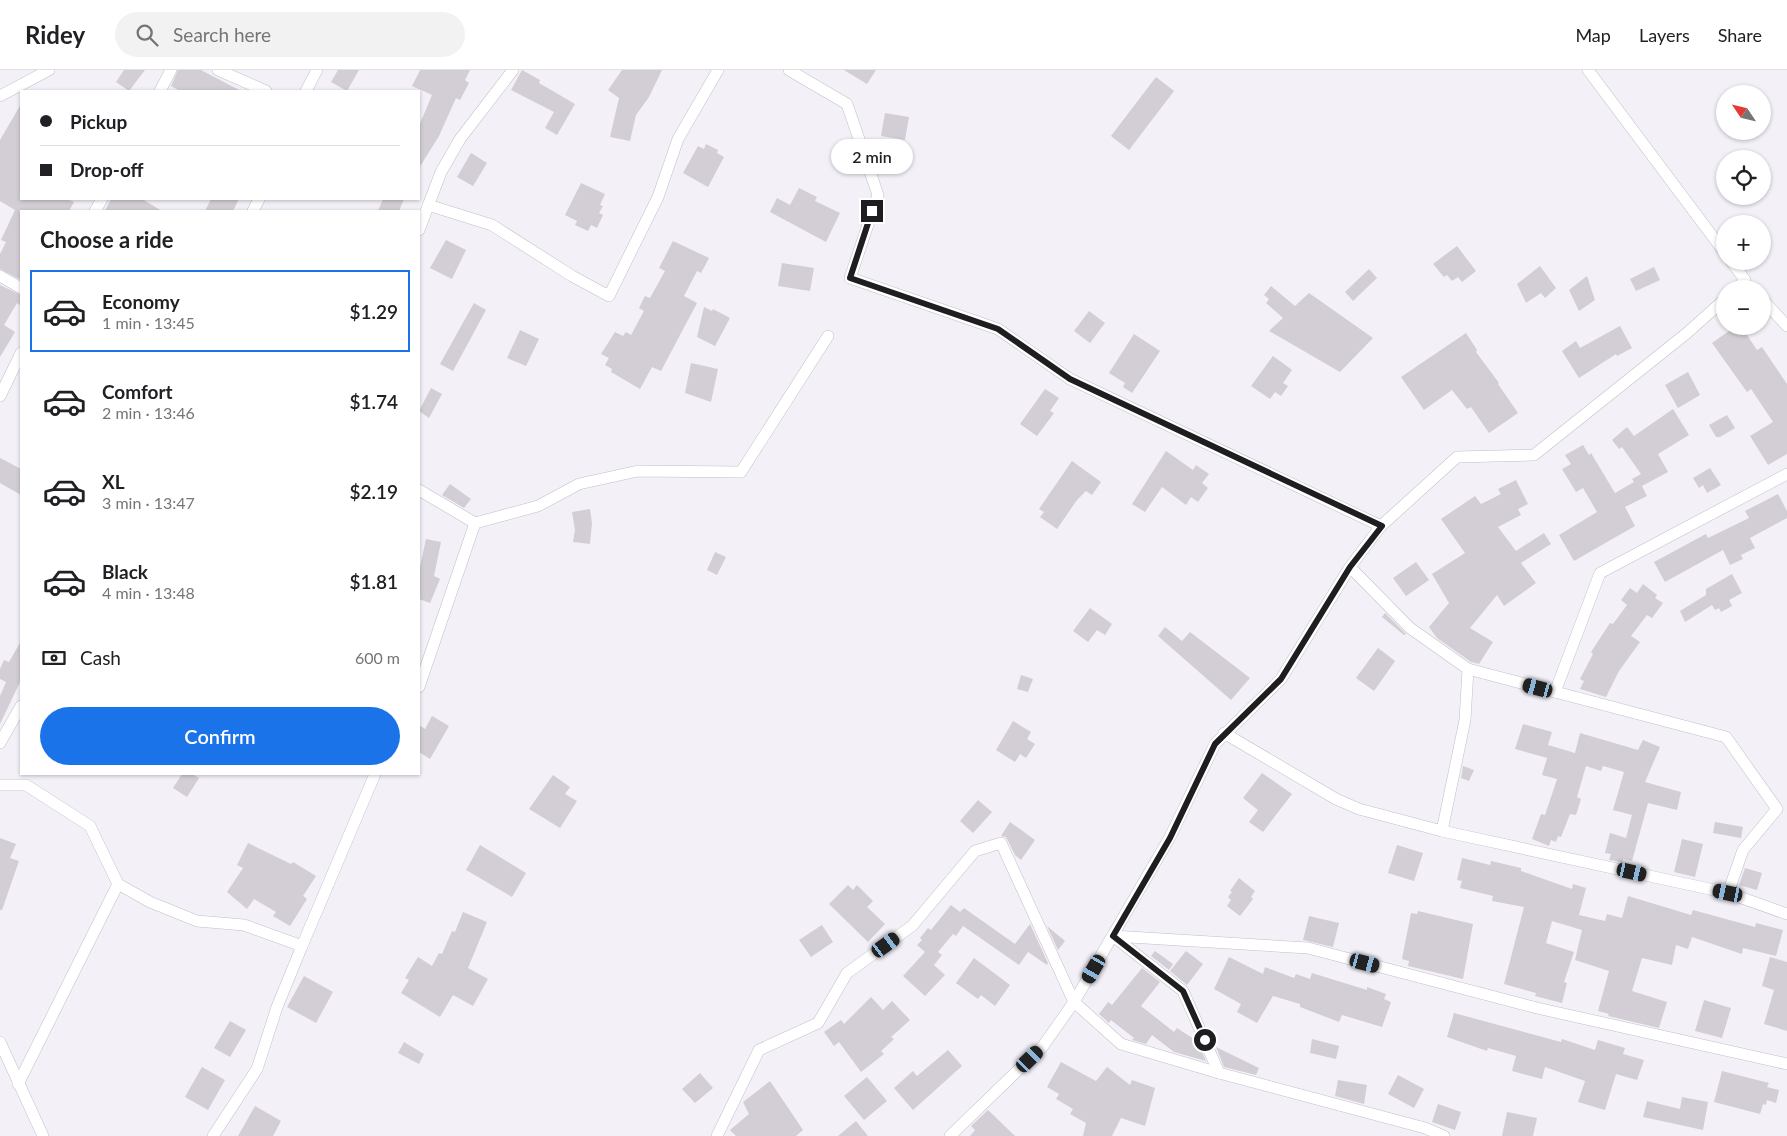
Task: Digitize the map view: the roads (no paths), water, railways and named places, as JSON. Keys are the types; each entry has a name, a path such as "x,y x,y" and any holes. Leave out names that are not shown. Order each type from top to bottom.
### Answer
{"street":[{"path":"0,96 50,70"},
{"path":"161,90 171,70"},
{"path":"218,70 264,90"},
{"path":"306,90 316,70"},
{"path":"420,227 441,172 460,138 513,70"},
{"path":"428,205 492,225 572,276 609,296 658,197 678,139 718,70"},
{"path":"789,70 847,104 878,195 850,278 998,329 1070,379 1382,526"},
{"path":"1588,70 1716,241"},
{"path":"1738,270 1745,280"},
{"path":"0,276 20,287"},
{"path":"950,1136 1043,1046 1074,1002 1170,838 1215,744 1224,733 1281,679 1350,567 1382,526 1457,457 1534,455 1688,333 1716,307"},
{"path":"1771,309 1787,326"},
{"path":"420,491 475,523 538,506 579,484 638,471 740,472 828,336"},
{"path":"0,396 20,355"},
{"path":"1555,692 1600,573 1787,474"},
{"path":"420,684 475,523"},
{"path":"1350,567 1410,628 1468,669 1726,737 1777,809 1744,850 1728,893"},
{"path":"1442,830 1465,720 1468,669"},
{"path":"0,743 20,708"},
{"path":"1224,733 1336,799 1359,809 1442,830 1728,893 1787,914"},
{"path":"213,1136 256,1069 277,1006 375,775"},
{"path":"0,785 26,785 90,826 118,884 150,902 197,921 244,925 302,946"},
{"path":"717,1136 759,1050 818,1023 847,973 912,926 975,851 1002,842 1074,1002 1121,1044 1423,1132 1444,1136"},
{"path":"18,1084 118,884"},
{"path":"1113,936 1308,948 1537,1008 1787,1064"},
{"path":"1113,936 1183,991 1219,1073"},
{"path":"0,1042 42,1136"}]}
